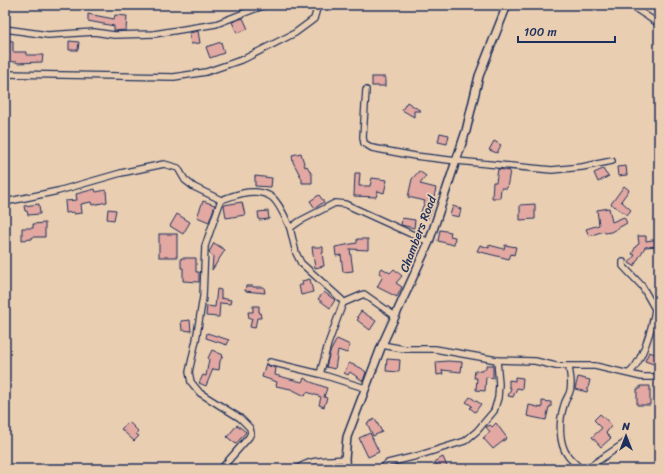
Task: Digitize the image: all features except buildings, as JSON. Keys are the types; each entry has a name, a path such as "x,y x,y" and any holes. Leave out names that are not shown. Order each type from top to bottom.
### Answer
{"street":[{"path":"5,30 48,35 94,32 114,36 154,34 216,24 265,5"},
{"path":"5,74 174,77 206,72 244,59 295,33 314,19 318,5"},
{"name":"Chambers Road","path":"346,469 345,459 347,437 382,345 429,242 466,132 479,76 507,5"},
{"path":"630,5 659,24"},
{"path":"366,90 363,137 366,145 372,148 415,156 552,170 582,167 612,161"},
{"path":"5,202 58,191 121,173 164,164 178,168 185,180 194,187 221,200 241,193 257,192 271,196 280,208 290,228 296,252 301,263 343,303"},
{"path":"221,200 205,246 203,297 189,372 191,382 200,393 240,418 250,428 251,433 249,437 221,469"},
{"path":"290,228 300,221 335,203 345,204 356,207 429,242"},
{"path":"623,262 623,266 642,286 657,308 639,359 634,369 629,373"},
{"path":"320,374 325,351 343,303 364,294 395,316"},
{"path":"382,345 404,349 435,349 497,360 535,361 556,366 595,366 642,377 659,377"},
{"path":"381,469 388,463 417,456 465,441 476,431 494,411 498,398 499,384 497,360"},
{"path":"270,362 320,374 365,388"},
{"path":"569,367 572,381 570,393 564,403 561,414 561,436 568,455 581,469"},
{"path":"586,469 626,442"},
{"path":"297,469 304,464 319,460 345,459"}]}
